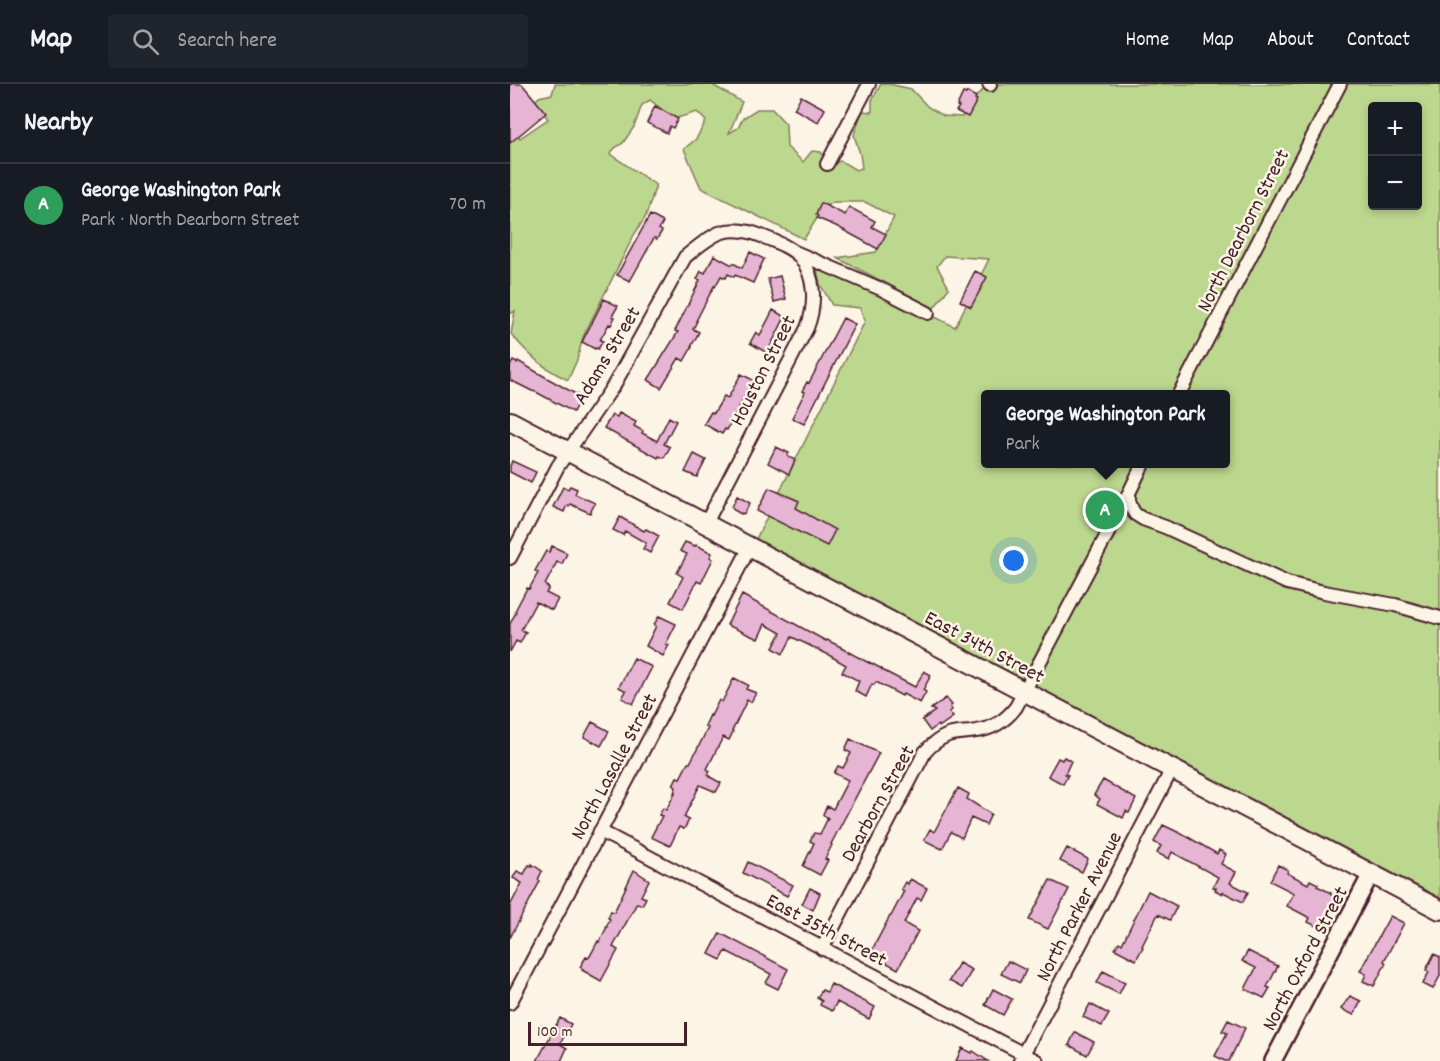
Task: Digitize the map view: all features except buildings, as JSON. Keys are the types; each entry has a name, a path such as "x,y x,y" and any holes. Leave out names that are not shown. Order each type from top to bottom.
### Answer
{"main road":[{"name":"East 34th Street","path":"510,420 1440,910"}],"street":[{"path":"827,164 869,84"},
{"name":"North Dearborn Street","path":"1181,390 1340,84"},
{"name":"Adams Street","path":"510,558 558,466 614,385 685,258 701,244 720,233 736,230 755,233 775,241"},
{"name":"Houston Street","path":"706,523 810,320 813,304 811,281 800,258 775,241"},
{"path":"791,250 928,313"},
{"path":"1024,691 1141,468"},
{"path":"1129,493 1132,509 1138,516 1281,580 1324,592 1395,604 1440,618"},
{"name":"North Lasalle Street","path":"510,1003 750,547"},
{"name":"Dearborn Street","path":"822,949 925,752 945,736 980,731 999,723 1013,711 1024,691"},
{"name":"North Parker Avenue","path":"1021,1058 1172,769"},
{"name":"East 35th Street","path":"600,831 1021,1058 1036,1061"},
{"name":"North Oxford Street","path":"1273,1061 1371,874"}],"green space":[{"path":"555,84 711,84 742,102 729,133 738,128 743,118 757,109 772,109 786,124 787,147 803,162 812,151 821,152 827,164 841,161 856,170 862,168 854,135 862,111 872,112 872,100 881,84 911,89 928,107 944,116 962,117 974,98 990,84 1440,84 1440,898 756,539 865,321 860,308 832,305 820,284 815,260 955,327 989,259 945,256 937,266 949,288 934,308 837,258 876,252 894,217 865,202 834,202 824,207 804,239 701,188 684,149 696,139 706,121 697,112 674,119 650,100 642,105 634,127 623,143 610,154 656,185 646,216 634,235 583,337 577,360 568,380 543,366 530,355 511,334 515,311 510,314 510,128 520,138 548,119 535,101 539,97 552,94"}],"place":[{"name":"George Washington Park","path":"1105,510"}]}
